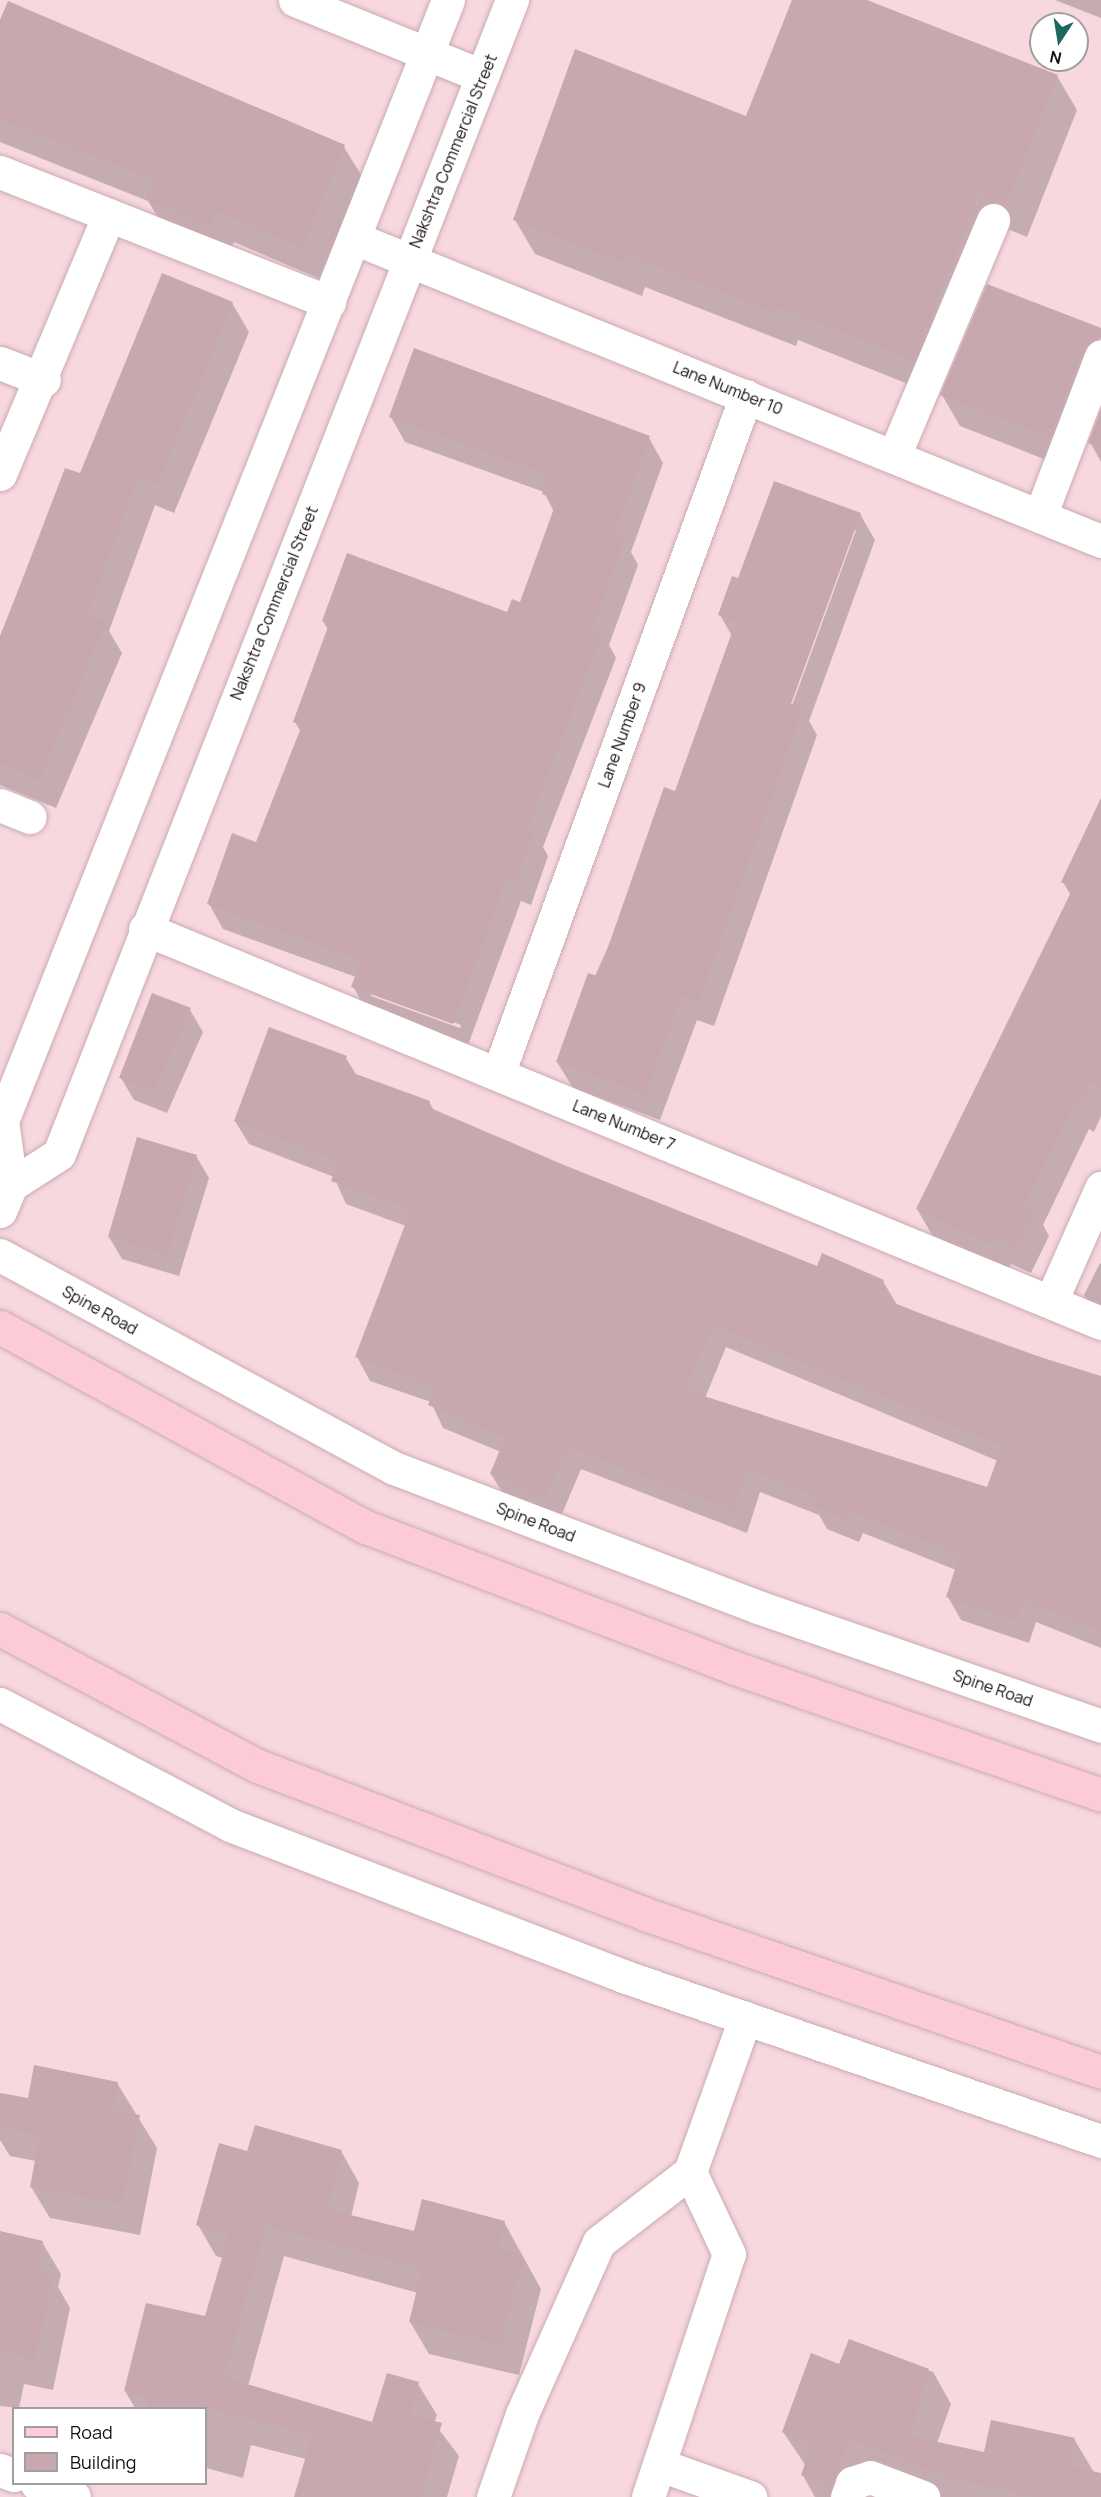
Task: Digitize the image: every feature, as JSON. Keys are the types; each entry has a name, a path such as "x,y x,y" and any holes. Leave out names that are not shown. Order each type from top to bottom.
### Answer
{"main road":[{"path":"0,1327 366,1527 735,1668 1101,1795"},
{"path":"0,1629 258,1766 645,1914 1101,2072"}],"street":[{"path":"295,0 482,76"},
{"name":"Nakshtra Commercial Street","path":"5,1198 2,1121 448,0"},
{"name":"Nakshtra Commercial Street","path":"5,1198 59,1154 145,929 512,0"},
{"path":"0,172 329,302"},
{"path":"0,474 44,380 109,215"},
{"path":"894,456 993,220"},
{"name":"Lane Number 10","path":"354,238 1101,541"},
{"path":"1040,516 1101,356"},
{"path":"0,363 44,380"},
{"name":"Lane Number 9","path":"498,1074 746,396"},
{"path":"0,804 30,817"},
{"name":"Lane Number 7","path":"145,929 1051,1300 1101,1323"},
{"path":"1051,1300 1101,1188"},
{"name":"Spine Road","path":"0,1255 394,1468 758,1607 1101,1726"},
{"path":"0,1704 230,1825 745,2018 1101,2141"},
{"path":"493,2497 522,2414 599,2242 690,2172 745,2018"},
{"path":"648,2497 729,2254 690,2172"},
{"path":"660,2465 750,2497"},
{"path":"847,2497 852,2483 870,2476 923,2497"},
{"path":"41,2485 74,2497"}],"building":[{"path":"792,0 867,0 1029,64 1029,72 1050,72 1058,75 1007,203 978,192 914,360 778,307 776,313 625,254 622,262 513,220 575,49 746,116"},
{"path":"8,1 345,145 302,248 216,211 209,226 146,200 154,180 0,119 0,20"},
{"path":"162,273 233,302 158,484 138,477 87,615 106,622 39,780 0,763 0,638 65,468 80,473"},
{"path":"987,284 1101,328 1101,338 1083,349 1053,429 1044,426 1041,434 940,395"},
{"path":"414,348 650,436 614,535 625,538 592,628 602,632 528,827 535,830 516,880 507,877 453,1024 351,987 361,960 207,904 232,833 256,842 302,725 293,722 329,624 322,621 347,553 507,612 512,599 520,602 557,500 542,494 549,475 389,417"},
{"path":"1101,409 1101,448 1088,443"},
{"path":"774,481 861,513 791,704 803,708 699,1001 682,995 645,1094 556,1062 588,973 598,976 664,787 675,791 736,621 718,615 732,576 738,578"},
{"path":"1101,798 1101,1087 1090,1082 1079,1106 1074,1104 1025,1204 1035,1209 1016,1248 996,1238 992,1245 916,1209 1073,888 1061,882"},
{"path":"152,993 191,1008 154,1091 119,1078"},
{"path":"269,1027 347,1056 342,1069 430,1101 428,1107 564,1165 817,1266 822,1253 884,1280 877,1296 989,1341 1101,1376 1101,1631 1023,1600 1016,1620 946,1597 960,1554 849,1511 846,1519 812,1506 816,1496 747,1469 734,1510 568,1447 545,1498 490,1474 505,1437 428,1405 436,1387 355,1357 411,1209 331,1181 338,1161 234,1121","holes":["713,1325 1002,1446 987,1487 685,1390"]},
{"path":"137,1137 197,1155 167,1255 108,1237"},
{"path":"34,2065 118,2082 113,2110 140,2115 122,2204 30,2187 40,2134 0,2127 0,2093 28,2098"},
{"path":"255,2125 342,2150 327,2209 414,2231 422,2199 505,2221 497,2249 523,2256 501,2344 409,2322 422,2269 266,2225 224,2377 372,2422 387,2373 419,2382 410,2414 442,2423 420,2497 294,2497 312,2435 207,2409 207,2407 148,2407 150,2397 124,2391 146,2303 205,2316 229,2234 196,2225 219,2143 247,2151"},
{"path":"0,2231 43,2241 38,2272 53,2275 35,2359 0,2351"},
{"path":"849,2339 929,2369 910,2436 984,2452 991,2420 1075,2438 1069,2466 1101,2473 1101,2497 1036,2497 953,2479 850,2440 831,2487 801,2475 812,2444 782,2432 811,2353 839,2364"}]}
